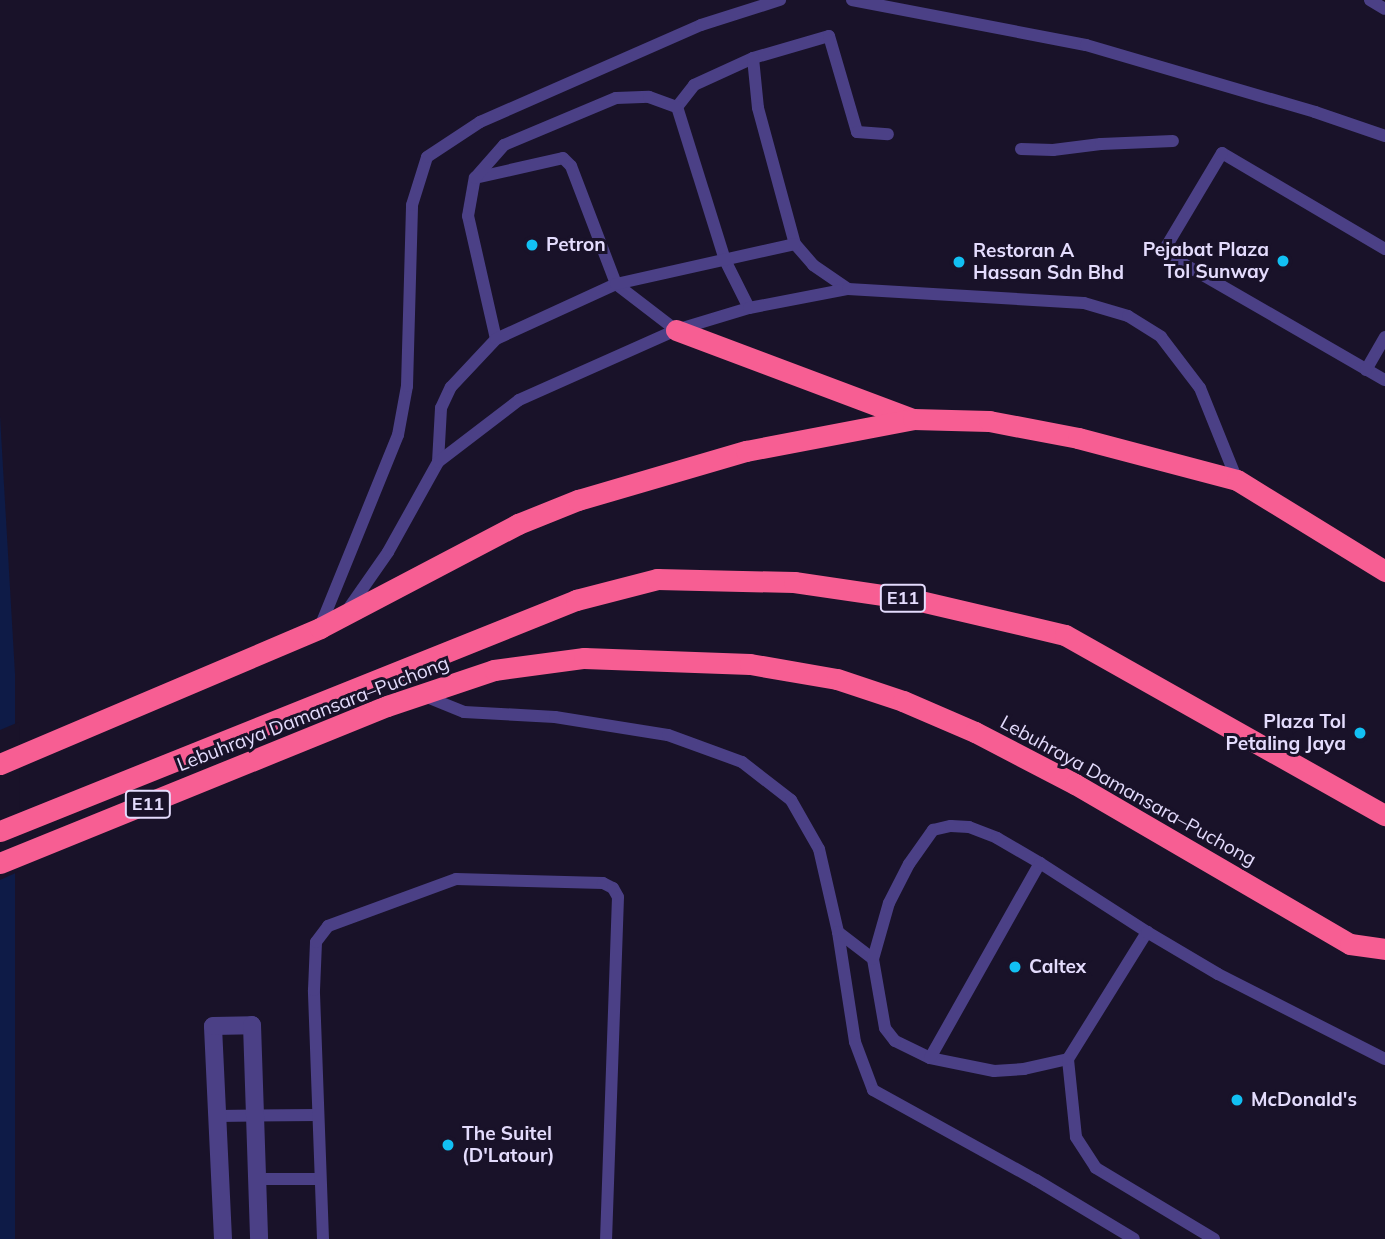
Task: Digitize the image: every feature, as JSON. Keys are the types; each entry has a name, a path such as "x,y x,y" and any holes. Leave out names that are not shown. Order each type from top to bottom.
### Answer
{"highway":[{"path":"676,330 913,419"},
{"path":"0,764 320,628 518,524 578,500 746,451 913,419 989,421 1078,439 1237,480 1385,571"},
{"name":"Lebuhraya Damansara–Puchong","path":"0,831 576,600 657,579 794,582 916,600 1065,635 1385,815"},
{"name":"Lebuhraya Damansara–Puchong","path":"0,863 419,694 495,670 584,658 750,664 837,679 903,701 975,732 1075,784 1350,944 1385,949"}],"street":[{"path":"223,1239 213,1026 252,1025 259,1239"}],"lane":[{"path":"320,628 398,435 407,386 412,205 427,158 480,122 701,25 780,0"},
{"path":"852,0 1086,45 1315,112 1385,136"},
{"path":"1370,0 1385,9"},
{"path":"677,107 694,85 753,58 829,36 857,132 888,135"},
{"path":"753,58 758,108 794,244 813,265 848,289"},
{"path":"496,339 468,216 475,178 504,145 616,98 649,97 677,107"},
{"path":"677,107 725,260 749,308"},
{"path":"1021,149 1053,150 1101,144 1173,141"},
{"path":"1385,249 1222,153 1163,253 1385,380"},
{"path":"475,178 563,158 571,166 616,284 676,330"},
{"path":"438,462 441,408 451,387 496,339 616,284 794,244"},
{"path":"345,614 388,552 438,462 519,400 676,330 749,308 848,289 1084,303 1128,316 1160,337 1200,388 1237,480"},
{"path":"1366,370 1385,337"},
{"path":"419,694 464,712 555,717 668,735 742,762 791,800 819,849 838,932 855,1042 873,1090 1036,1180 1134,1239"},
{"path":"1068,1059 1024,1069 994,1071 930,1058 895,1041 885,1028 873,958 889,903 909,864 933,830 951,826 969,828 997,838 1218,974 1385,1059"},
{"path":"930,1058 1040,863"},
{"path":"323,1239 316,942 328,926 456,879 603,883 613,888 618,897 606,1239"},
{"path":"838,932 873,958"},
{"path":"1147,932 1068,1059 1076,1137 1096,1168 1214,1239"},
{"path":"217,1116 318,1115"},
{"path":"257,1179 320,1179"}],"water":[{"path":"0,416 15,674 15,1239 0,1239"}],"pier":[{"path":"19,722 20,871 0,880 0,730"}],"place":[{"name":"Petron","path":"532,245"},
{"name":"Pejabat Plaza Tol Sunway","path":"1283,261"},
{"name":"Restoran A Hassan Sdn Bhd","path":"959,262"},
{"name":"Plaza Tol Petaling Jaya","path":"1360,733"},
{"name":"Caltex","path":"1015,967"},
{"name":"McDonald's","path":"1237,1100"},
{"name":"The Suitel (D'Latour)","path":"448,1145"}]}
